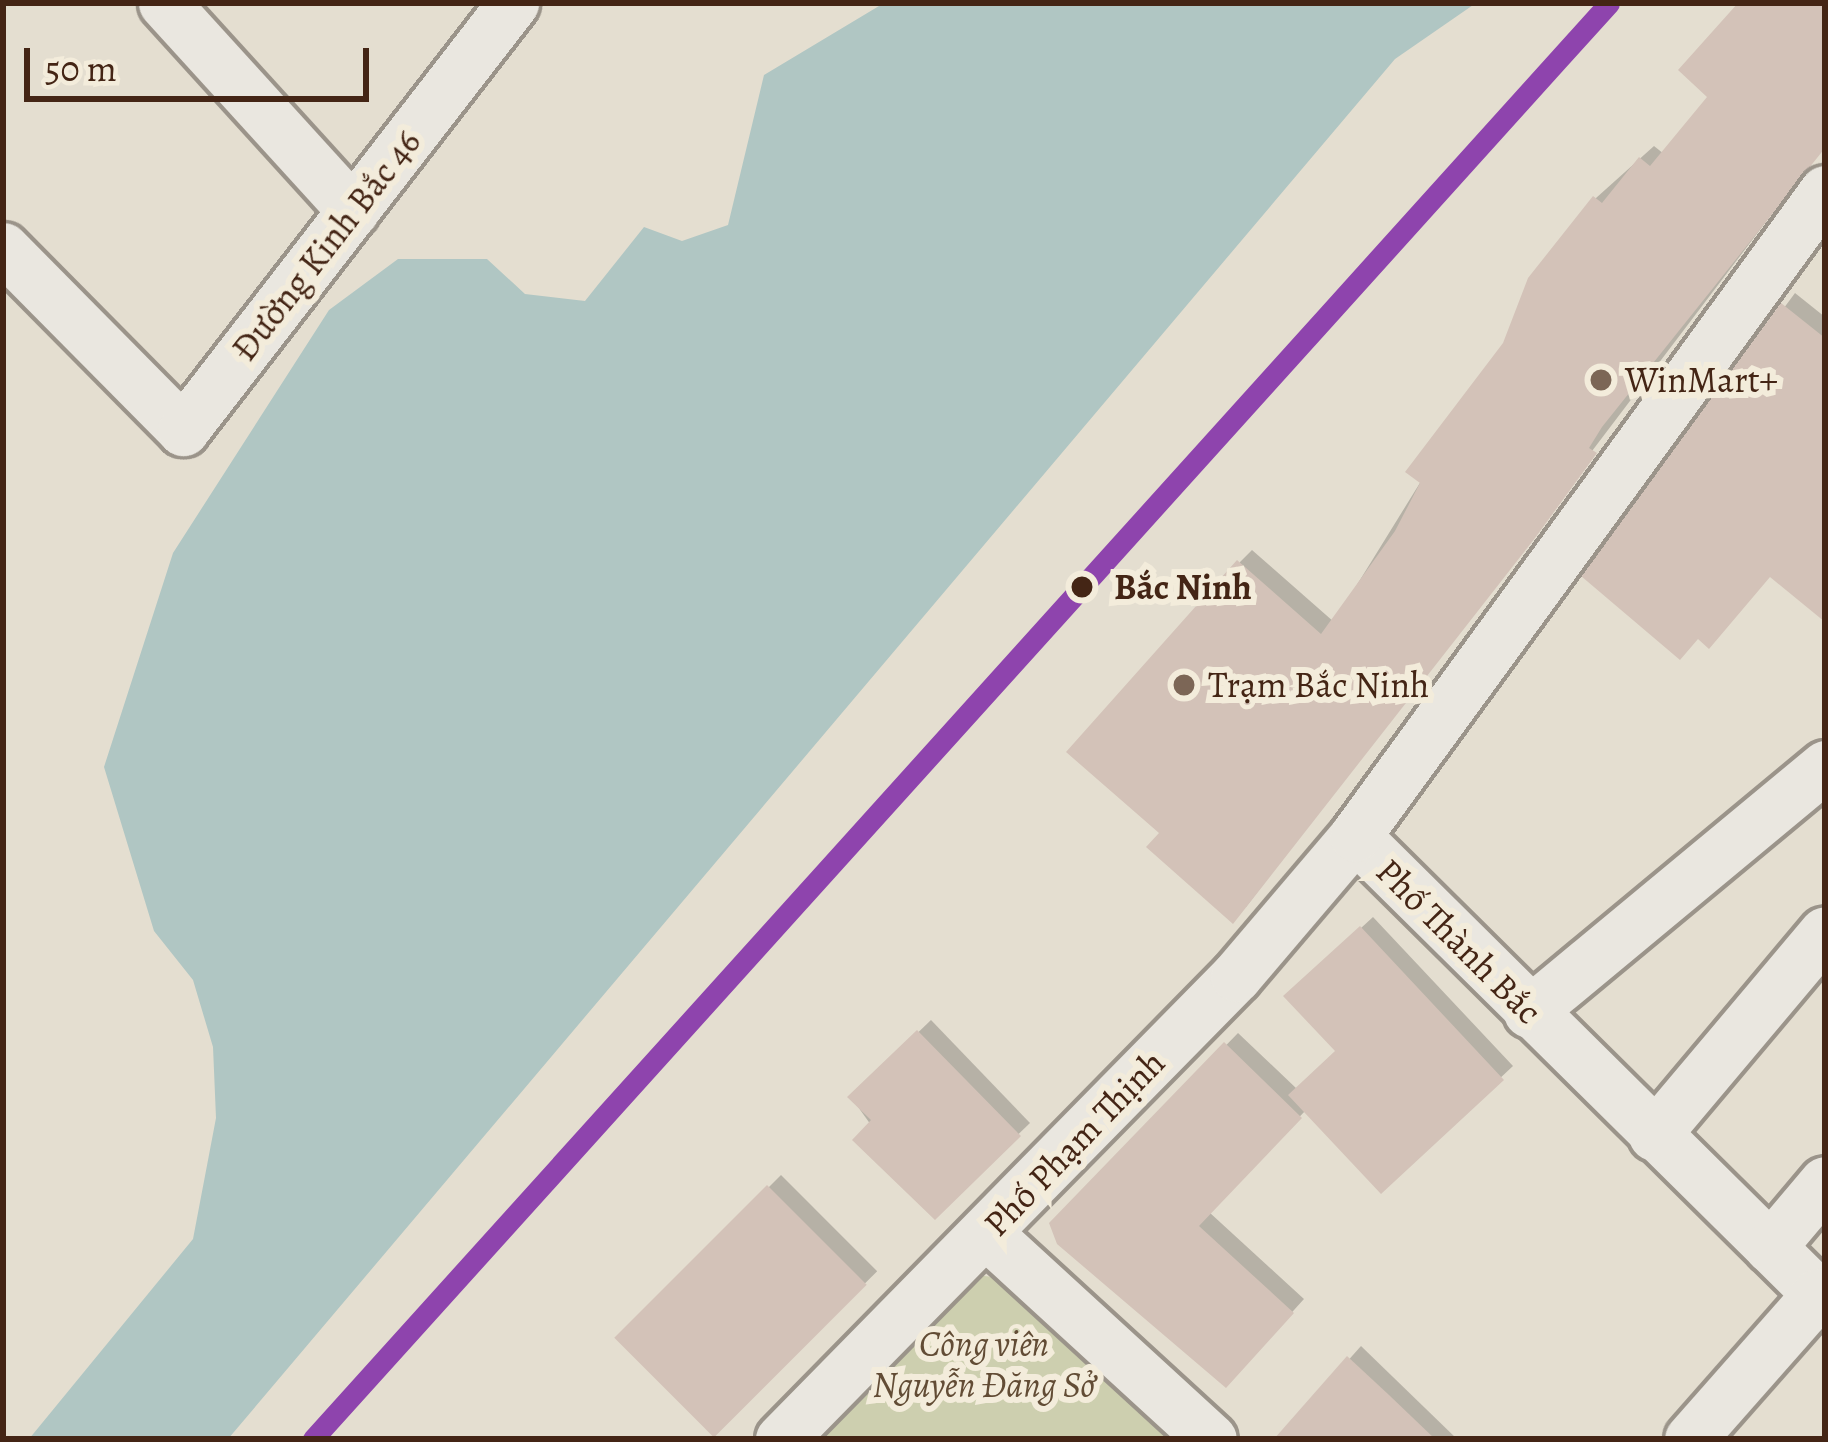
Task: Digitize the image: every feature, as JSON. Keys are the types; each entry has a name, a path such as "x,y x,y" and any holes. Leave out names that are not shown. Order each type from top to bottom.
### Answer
{"street":[{"path":"164,3 353,211"},
{"name":"Đường Kinh Bắc 46","path":"3,248 183,430 513,3"},
{"name":"Phố Thành Bắc","path":"1822,1298 1355,836 1825,191"},
{"path":"1528,1012 1825,766"},
{"name":"Phố Phạm Thịnh","path":"782,1439 986,1233 1355,836"},
{"path":"1654,1135 1825,932"},
{"path":"1770,1247 1825,1182"},
{"path":"986,1233 1211,1439"},
{"path":"1690,1439 1822,1298"}],"green space":[{"name":"Công viên Nguyễn Đăng Sở","path":"967,1274 1002,1278 1175,1439 802,1439"}],"water":[{"path":"884,3 1476,3 1395,59 228,1439 29,1439 193,1239 216,1118 213,1047 193,980 154,931 104,767 173,553 329,310 398,259 487,259 525,294 585,301 644,227 682,241 728,225 764,75"}],"building":[{"path":"1738,3 1825,3 1825,148 1602,427 1589,448 1597,453 1535,538 1233,924 1146,847 1159,833 1066,752 1237,560 1321,634 1395,531 1420,483 1405,472 1503,343 1528,278 1593,196 1602,203 1639,157 1650,166 1707,97 1678,70"},
{"path":"1781,303 1825,338 1825,622 1770,577 1709,649 1698,639 1680,660 1581,576"},
{"path":"1360,926 1504,1080 1381,1194 1288,1095 1335,1051 1283,996"},
{"path":"917,1030 1021,1136 935,1220 852,1140 871,1120 847,1097"},
{"path":"1224,1042 1302,1118 1199,1226 1294,1313 1226,1388 1057,1244 1049,1223"},
{"path":"767,1185 867,1285 714,1437 614,1338"},
{"path":"1347,1356 1389,1395 1435,1439 1274,1439"}],"transit line":[{"path":"313,1439 1609,3"}],"place":[{"name":"WinMart+","path":"1601,380"},
{"name":"Bắc Ninh","path":"1082,587"},
{"name":"Trạm Bắc Ninh","path":"1184,685"}]}
